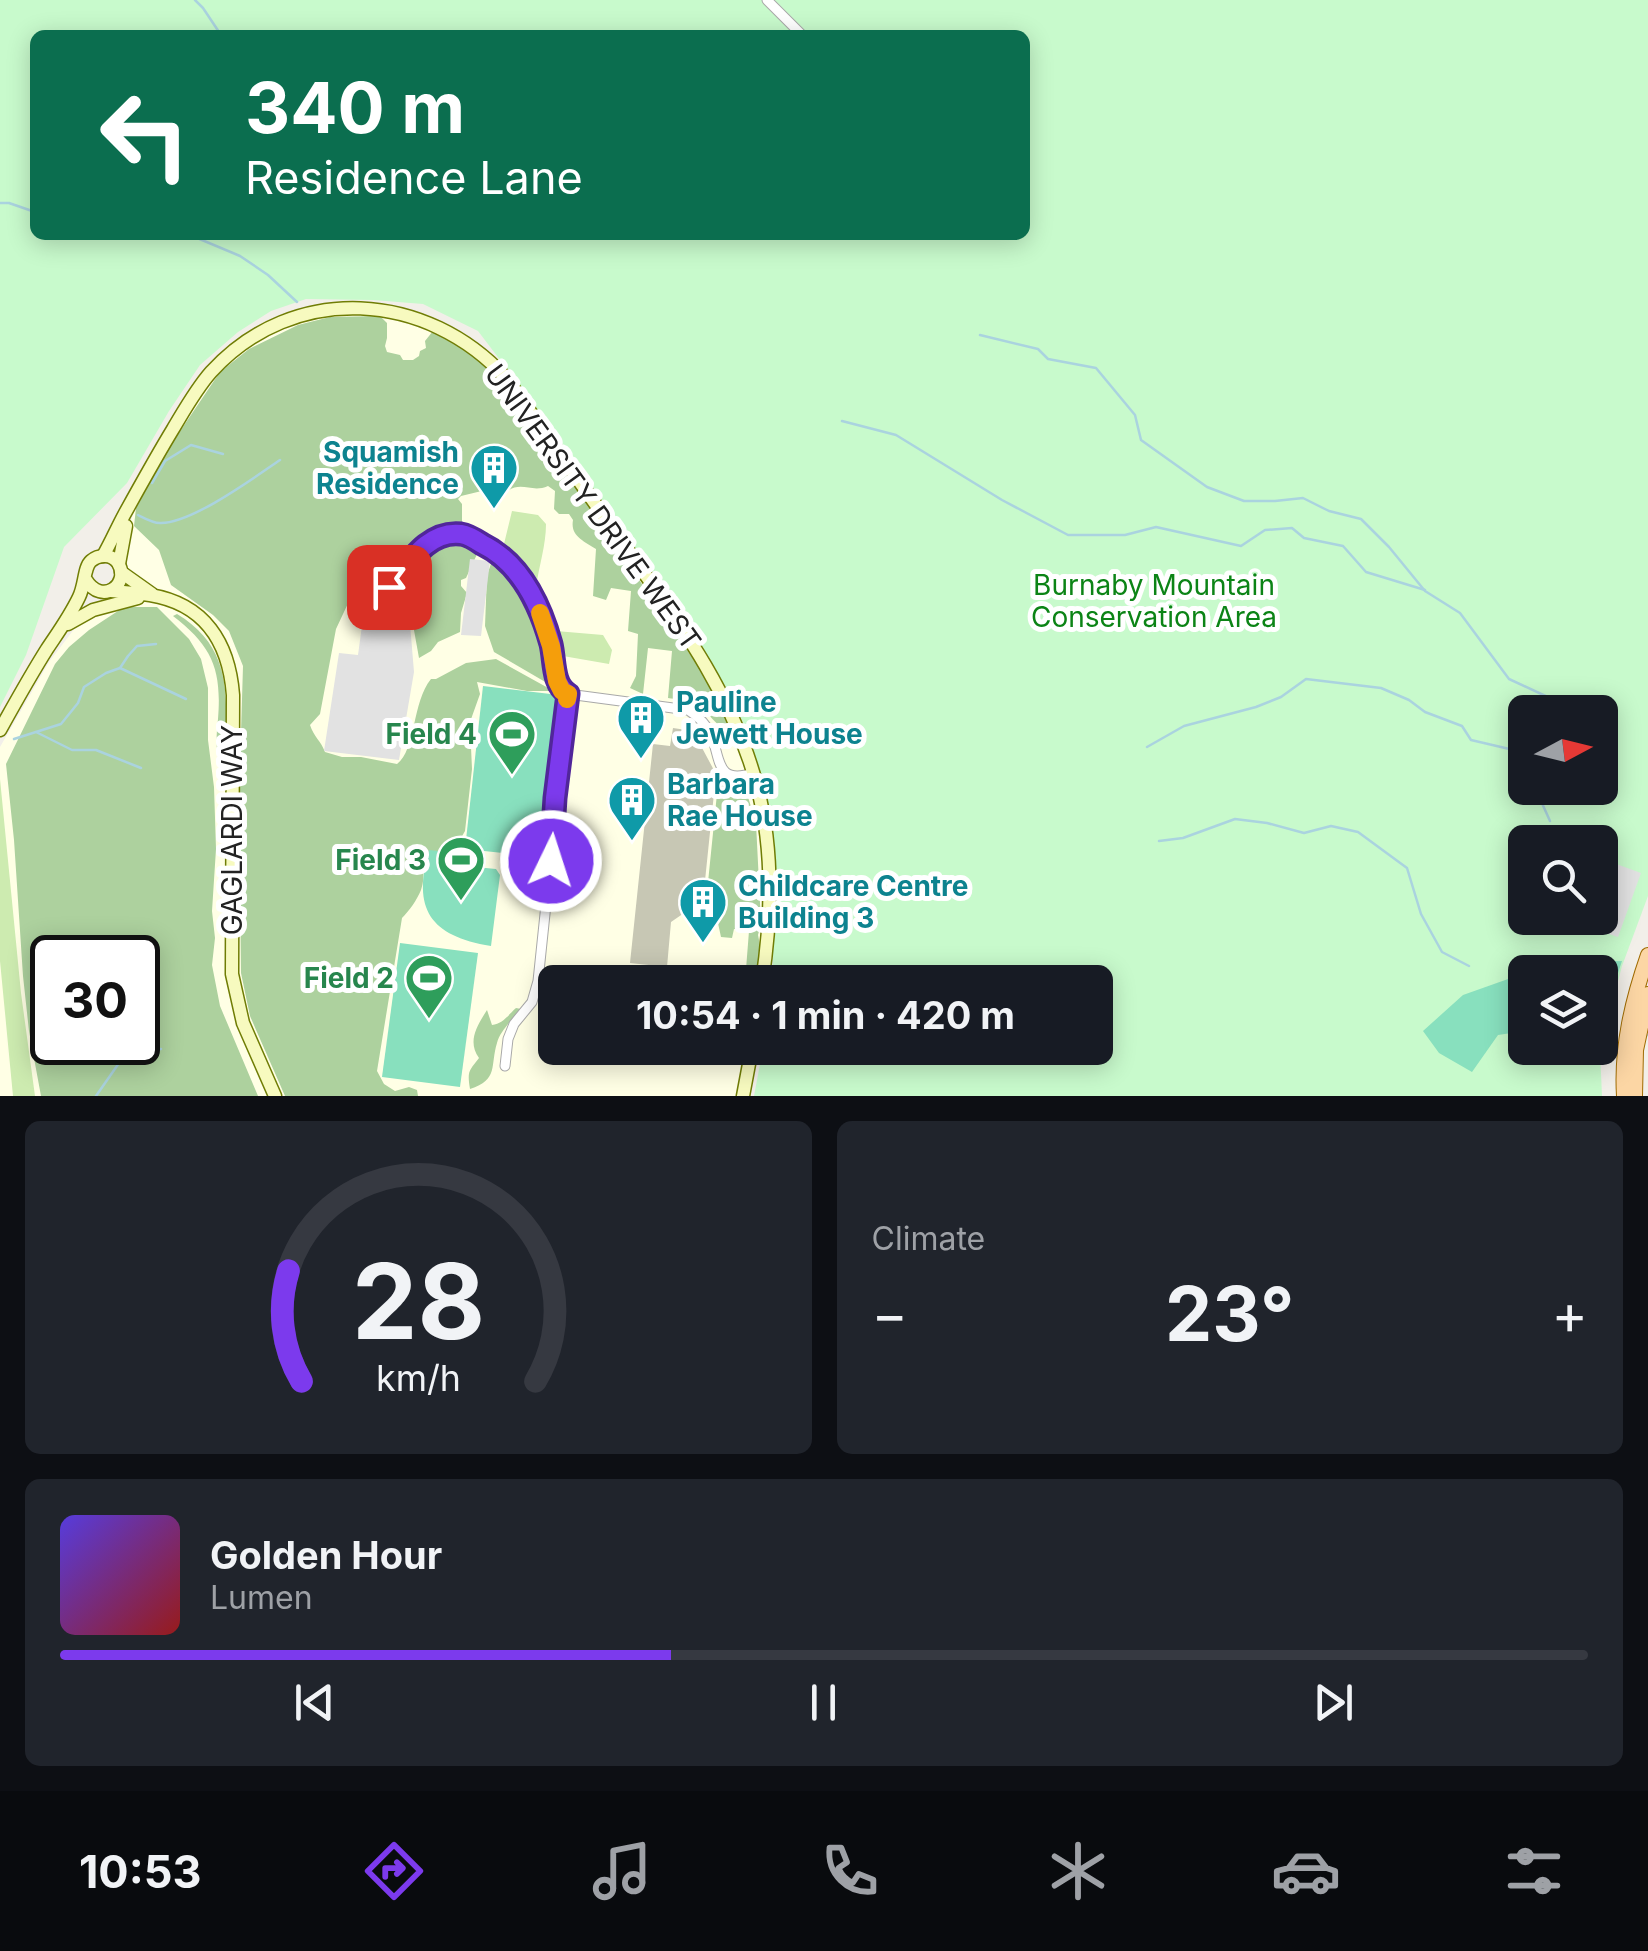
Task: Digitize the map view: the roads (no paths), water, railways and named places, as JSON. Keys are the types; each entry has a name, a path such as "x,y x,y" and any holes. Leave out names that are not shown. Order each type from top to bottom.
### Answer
{"main road":[{"path":"1624,1096 1627,1030 1648,955"},
{"path":"1635,1096 1636,1050 1648,994"}],"street":[{"path":"767,0 797,30"},
{"name":"UNIVERSITY DRIVE WEST","path":"103,556 196,391 222,360 255,336 296,317 351,308 398,312 440,326 478,350 507,379 708,668 744,745 762,807 770,867 765,965"},
{"name":"UNIVERSITY DRIVE WEST","path":"120,568 132,504"},
{"path":"383,615 389,587 427,542 443,536 467,536 497,552 526,585 546,627 562,691 688,710 710,730 718,763 724,770 734,776 753,772"},
{"path":"0,730 72,614 88,564 103,556 112,558 120,568 119,583 72,614"},
{"name":"GAGLARDI WAY","path":"120,568 154,596"},
{"path":"86,580 94,590 108,592"},
{"name":"GAGLARDI WAY","path":"108,592 154,596 200,618 223,647 230,666 232,974 243,1023 275,1096"},
{"path":"62,628 93,610 154,596"},
{"path":"505,1066 508,1039 514,1024 532,1002 538,982 568,694"},
{"path":"742,1096 748,1065"}],"waterway":[{"path":"195,0 218,30"},
{"path":"0,203 30,210"},
{"path":"202,240 240,256 297,302"},
{"path":"980,335 1038,349 1048,359 1096,368 1135,415 1141,440 1207,487 1244,501 1303,498 1329,511 1361,519 1425,591 1460,613 1509,679 1543,695"},
{"path":"842,421 896,435 1068,535 1125,535 1156,527 1241,546 1265,530 1292,528 1304,538 1343,546 1366,572 1425,590"},
{"path":"152,483 165,461 191,445 223,454"},
{"path":"138,515 160,523 188,516 280,460"},
{"path":"14,739 61,724 78,703 84,687 120,668 137,646 156,644"},
{"path":"120,668 186,699"},
{"path":"1147,747 1184,726 1281,697 1306,679 1381,688 1425,712 1462,726 1471,740 1508,749"},
{"path":"36,732 72,750 96,750 141,768"},
{"path":"1543,805 1550,821"},
{"path":"1159,841 1183,838 1235,819 1304,833 1331,826 1358,832 1407,868 1421,914 1442,952 1469,966"},
{"path":"96,1096 126,1053 161,1049"}],"place":[{"name":"Squamish Residence","path":"494,510"},
{"name":"Pauline Jewett House","path":"641,760"},
{"name":"Field 4","path":"512,776"},
{"name":"Barbara Rae House","path":"632,842"},
{"name":"Field 3","path":"461,902"},
{"name":"Childcare Centre Building 3","path":"703,944"},
{"name":"Field 2","path":"429,1020"}],"park label":[{"name":"Burnaby Mountain Conservation Area","path":"1154,601"}]}
